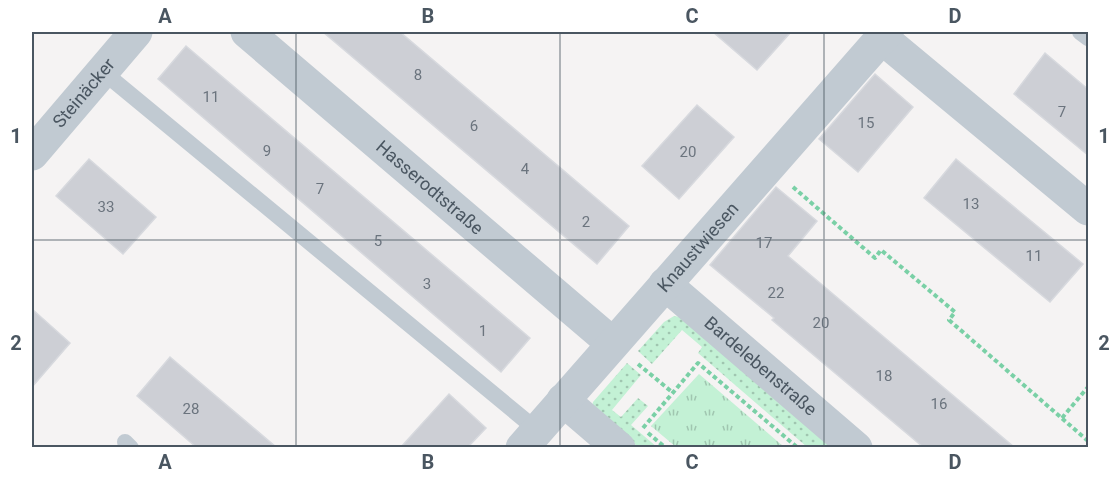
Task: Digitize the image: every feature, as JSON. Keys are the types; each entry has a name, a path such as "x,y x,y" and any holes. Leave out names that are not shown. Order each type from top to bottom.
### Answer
{"street":[{"name":"Steinäcker","path":"32,154 136,32"},
{"name":"Hasserodtstraße","path":"247,32 612,343"},
{"name":"Knaustwiesen","path":"530,439 768,166 875,37 1089,209"},
{"name":"Bardelebenstraße","path":"666,284 856,447"},
{"path":"563,400 619,447"}],"lane":[{"path":"1080,32 1089,38"},
{"path":"102,71 530,439"}],"path":[{"path":"768,166 875,258 881,250 955,312 949,320 1089,441"},
{"path":"612,343 672,392"},
{"path":"666,447 642,427 698,363 798,447"},
{"path":"1062,418 1089,387"}],"green space":[{"path":"674,316 686,318 838,447 807,447 698,353 702,347 682,330 652,364 638,351 664,322"},
{"path":"627,363 641,375 612,410 621,417 638,398 648,406 631,425 657,447 638,447 592,407 593,402"},
{"path":"699,374 784,447 676,447 651,426"}],"building":[{"path":"323,32 400,32 629,226 597,264"},
{"path":"713,32 791,32 757,70"},
{"path":"186,46 530,338 501,372 158,79"},
{"path":"1045,53 1089,90 1089,156 1014,94"},
{"path":"875,74 913,107 858,172 819,139"},
{"path":"697,105 734,137 679,199 642,166"},
{"path":"89,159 156,217 123,254 56,196"},
{"path":"956,159 1083,264 1050,302 924,198"},
{"path":"776,187 817,221 788,256 1014,447 923,447 710,265"},
{"path":"32,309 70,343 32,387"},
{"path":"170,357 276,447 196,447 137,396"},
{"path":"449,394 486,428 468,447 401,447"}]}
